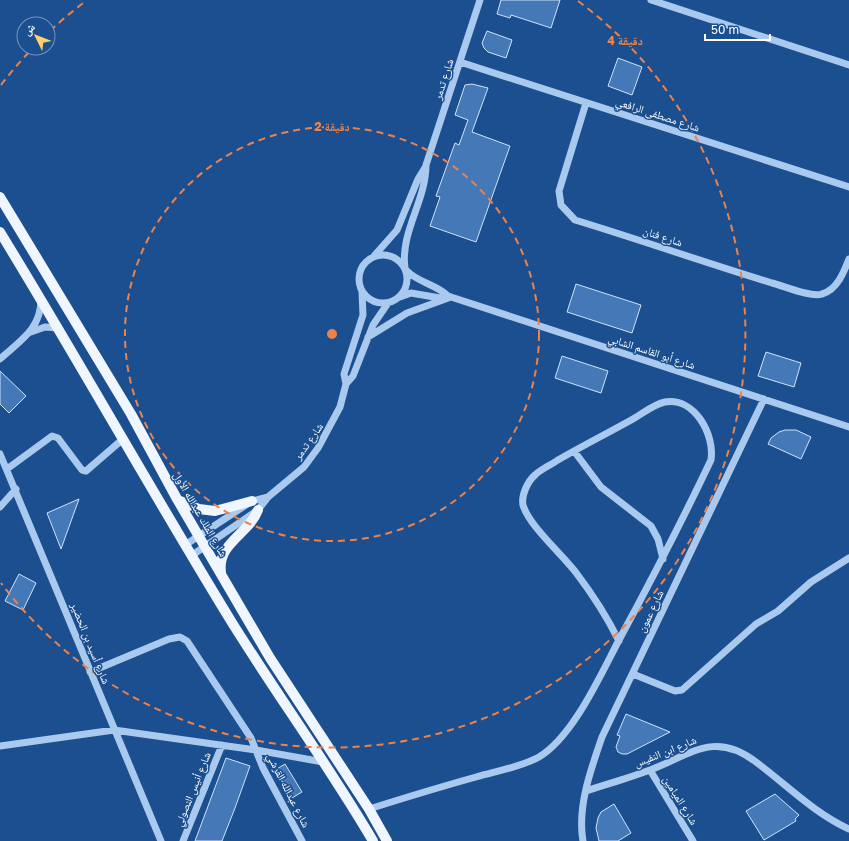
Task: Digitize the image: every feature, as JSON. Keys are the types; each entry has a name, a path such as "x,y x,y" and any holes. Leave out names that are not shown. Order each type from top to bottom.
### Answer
{"main road":[{"name":"شارع الملك عبدالله الأول","path":"0,197 130,414 270,658 369,810 386,841"},
{"path":"0,232 41,298 191,556 258,664 357,814 373,841"},
{"path":"178,499 191,507 215,511 252,501"},
{"path":"222,574 222,558 226,548 254,520 258,510"},
{"path":"357,814 369,810"}],"street":[{"name":"شارع تدمر","path":"374,257 396,230 426,165 480,0"},
{"path":"651,0 849,65"},
{"name":"شارع مصطفى الرافعي","path":"460,62 849,188"},
{"name":"شارع فنان","path":"586,103 559,191 561,205 576,220 731,271 807,293 822,295 830,290 838,283 849,259"},
{"name":"شارع تدمر","path":"405,269 405,242 424,184 426,165"},
{"path":"388,255 401,262 405,269 407,284 400,297 388,303 374,302 368,299 361,290 359,280 360,272 363,266 374,257 388,255"},
{"name":"شارع أبو القاسم الشابي","path":"405,269 416,279 435,286 450,297 849,427"},
{"name":"شارع تدمر","path":"191,556 258,510 268,497 304,467 318,448 340,407 346,384 344,374 362,316 361,290"},
{"name":"شارع أبو القاسم الشابي","path":"400,297 412,293 439,298 450,297"},
{"path":"368,337 407,313 450,297"},
{"path":"0,359 29,333 38,320 41,298"},
{"name":"شارع تدمر","path":"346,384 353,376 376,319 388,303"},
{"path":"29,333 45,327 58,328"},
{"name":"شارع عمون","path":"583,841 582,821 586,791 602,737 764,399"},
{"path":"369,810 423,792 523,764 539,757 552,748 563,735 592,691 663,559 711,460 713,449 703,422 690,409 681,403 663,403 574,451 535,474 524,492 523,503 535,525 577,574 606,616 619,640"},
{"path":"7,469 52,436 58,438 82,470 86,471 123,439"},
{"path":"574,451 601,487 651,526 658,539 663,559"},
{"name":"شارع أسيد بن الحضير","path":"0,454 16,489 90,672 161,841"},
{"path":"0,507 16,489"},
{"name":"شارع تدمر","path":"185,545 252,501 268,497"},
{"path":"633,674 675,691 682,690 756,624 778,611 811,582 849,558"},
{"name":"شارع عبدالله القرشي","path":"90,672 169,639 176,637 184,639 190,644 248,733 263,768 302,841"},
{"path":"0,746 114,730 256,750 323,762"},
{"name":"شارع أنيس النصولي","path":"183,841 222,745"},
{"name":"شارع ابن النفيس","path":"586,791 650,770 693,750 722,746 738,751 755,761 824,817 849,829"},
{"name":"شارع الميامين","path":"650,770 693,841"}],"building":[{"path":"501,0 560,0 551,28 511,15 510,18 497,14"},
{"path":"487,31 512,40 506,58 488,52 484,48 482,43"},
{"path":"618,58 642,67 632,95 608,86"},
{"path":"472,84 488,88 472,132 510,146 476,242 430,226 440,197 436,196 455,143 459,145 468,120 455,115 465,85"},
{"path":"576,284 641,305 632,333 567,312"},
{"path":"766,352 801,363 794,387 758,376"},
{"path":"562,356 608,371 601,393 555,378"},
{"path":"0,371 26,396 9,413 0,404"},
{"path":"785,430 796,430 811,437 801,459 768,444 771,438 779,432"},
{"path":"79,499 61,549 47,513"},
{"path":"19,574 36,583 23,610 5,601"},
{"path":"626,714 670,732 627,754 622,754 618,752 616,747 620,736 617,735"},
{"path":"226,758 250,766 235,808 222,841 195,841"},
{"path":"285,764 302,792 292,798 275,770"},
{"path":"775,794 799,815 795,819 796,821 764,840 746,811"},
{"path":"614,804 631,833 618,841 599,841 596,828 598,818 601,812"}]}
